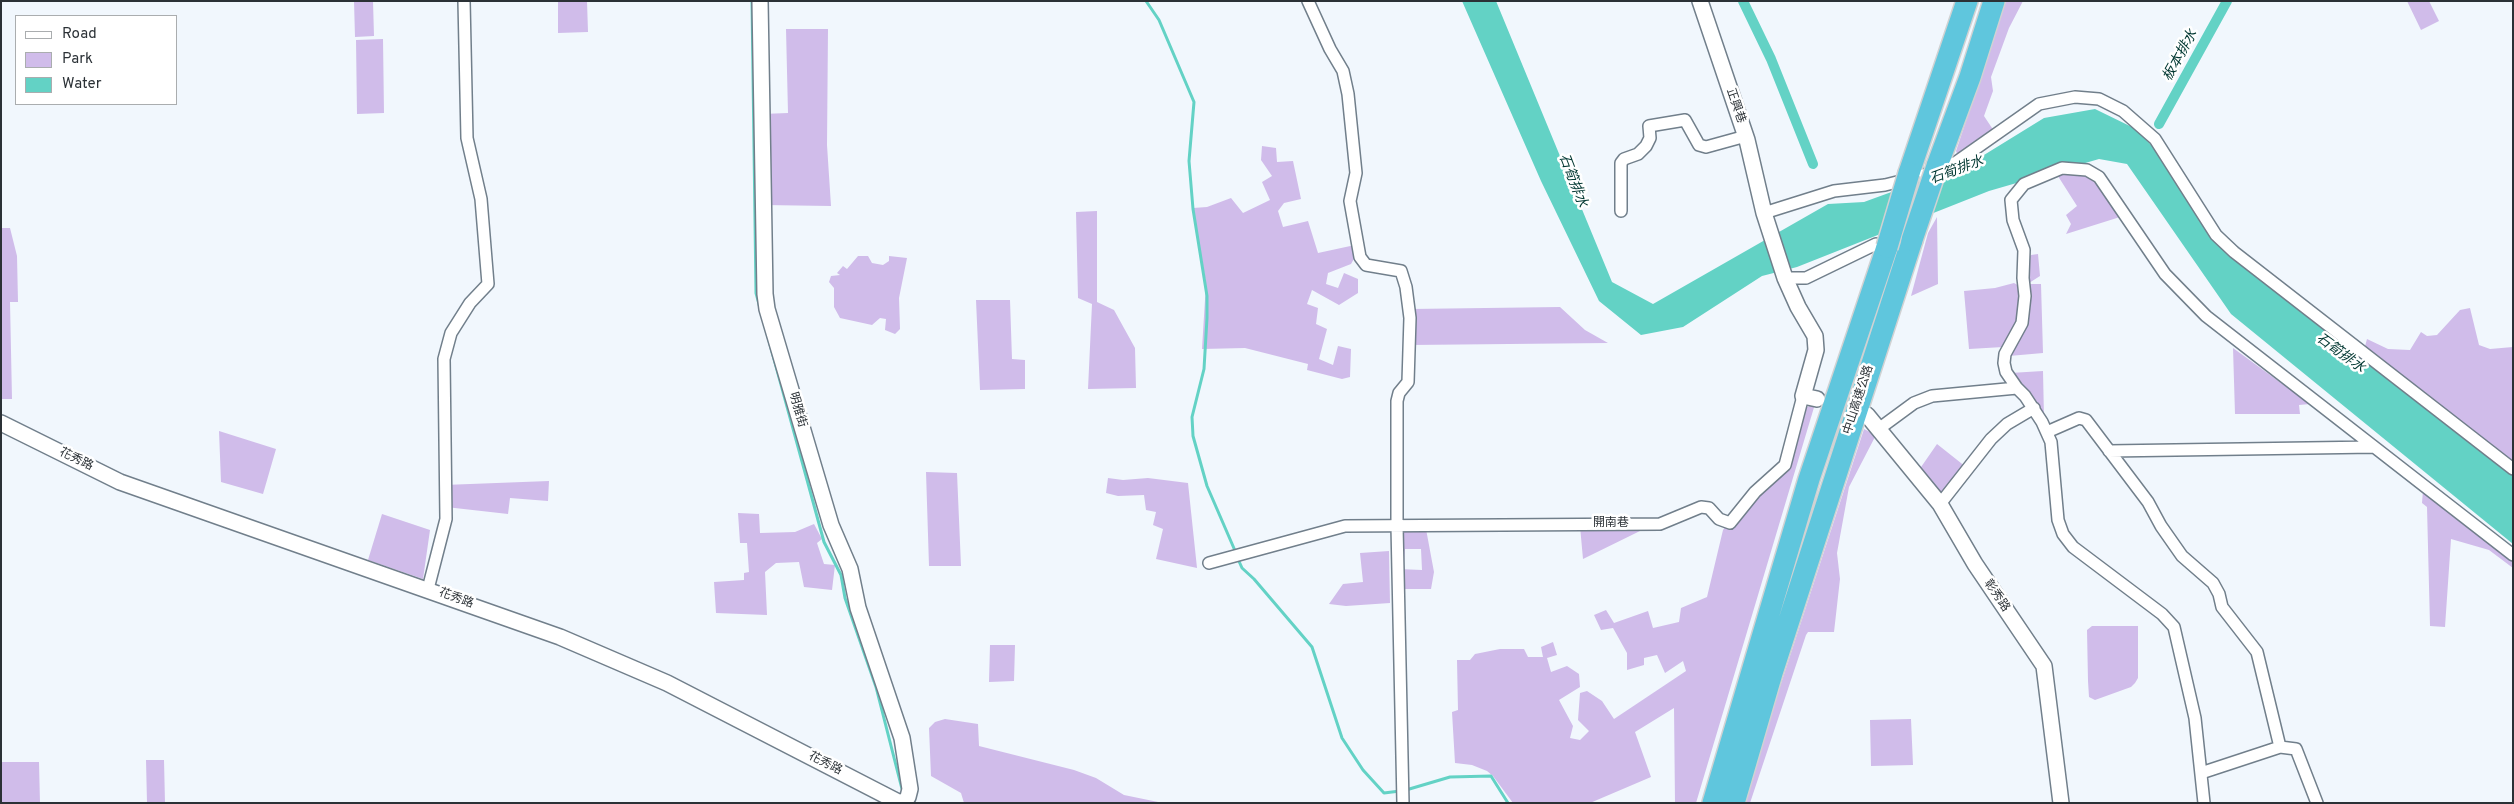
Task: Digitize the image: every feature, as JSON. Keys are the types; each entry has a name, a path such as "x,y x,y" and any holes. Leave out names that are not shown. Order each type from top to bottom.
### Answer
{"highway":[{"name":"中山高速公路","path":"1713,803 1809,479 1881,246 1909,173 1967,1"},
{"name":"中山高速公路","path":"1734,803 1778,655 1912,240 1936,166 1970,77 1994,1"}],"street":[{"path":"428,589 446,519 444,359 451,333 470,303 488,284 480,199 467,138 464,1"},
{"name":"明雅街","path":"760,1 765,294 767,309 831,525 850,569 858,608 902,738 910,789 908,797 901,803"},
{"path":"1308,1 1330,49 1343,71 1348,94 1356,173 1350,201 1360,257 1366,265 1401,271 1406,287 1410,318 1408,382 1399,393 1397,401 1397,526 1403,803"},
{"name":"正興巷","path":"1700,1 1746,136 1764,212 1784,278"},
{"path":"1764,212 1834,191 1885,186 1922,176 1955,163 2039,104 2075,97 2099,100 2123,111 2155,139 2216,235 2234,252 2513,469"},
{"path":"1621,210 1621,163 1624,159 1638,154 1646,146 1650,138 1650,126 1685,120 1699,145 1706,147 1746,136"},
{"path":"2204,803 2195,718 2174,627 2162,614 2073,547 2063,534 2058,520 2053,452 2047,432 2034,408 2008,376 2004,363 2005,354 2021,327 2025,296 2024,250 2013,220 2011,200 2024,184 2062,168 2080,168 2099,177 2156,262 2190,302 2513,555"},
{"path":"1784,278 1806,278 1881,246"},
{"name":"開南巷","path":"1209,563 1239,556 1287,540 1345,526 1660,524 1701,507 1709,508 1719,519 1730,523 1755,492 1785,465 1810,398 1816,341 1784,278"},
{"path":"1880,428 1923,398 2017,388"},
{"path":"1940,504 1991,439 2007,424 2034,408"},
{"name":"彰秀路","path":"1867,415 1880,428 1940,504 1975,564 2044,666 2061,803"},
{"path":"2047,432 2079,418 2084,419 2148,502 2161,526 2182,556 2213,583 2219,594 2222,607 2257,652 2280,747"},
{"name":"花秀路","path":"1,423 120,482 560,637 667,683 901,803"},
{"path":"2109,451 2374,447"},
{"path":"2201,774 2280,747 2296,749 2317,803"}],"green space":[{"path":"354,1 373,1 374,36 355,37"},
{"path":"558,1 587,1 588,32 558,33"},
{"path":"2006,1 2023,1 2009,28 1991,77 1993,91 1984,116 1994,131 1958,156 1956,151"},
{"path":"2407,1 2429,1 2439,21 2421,30"},
{"path":"786,29 828,29 827,145 831,206 764,205 762,114 788,113"},
{"path":"383,39 384,113 357,114 356,40"},
{"path":"1262,146 1276,148 1277,162 1293,161 1301,199 1284,203 1278,211 1283,227 1308,221 1318,253 1355,245 1355,257 1351,264 1328,273 1326,284 1338,288 1344,273 1358,279 1358,293 1339,305 1312,290 1307,304 1318,308 1316,324 1327,329 1319,359 1333,365 1338,346 1351,349 1350,377 1342,379 1307,370 1308,364 1245,348 1202,349 1206,283 1193,208 1207,207 1231,198 1243,213 1270,200 1262,182 1272,176 1261,160"},
{"path":"2076,171 2096,179 2120,217 2066,234 2071,224 2066,215 2077,206 2056,173"},
{"path":"1097,211 1097,302 1114,310 1135,348 1136,388 1088,389 1092,304 1078,298 1076,212"},
{"path":"1937,217 1938,284 1911,296 1928,233"},
{"path":"1,228 10,228 17,256 18,302 10,302 12,399 1,399"},
{"path":"2038,254 2040,276 2029,283 2025,264 2031,255"},
{"path":"858,256 868,256 872,263 883,265 889,261 889,256 907,258 899,298 900,329 895,334 885,330 886,319 880,318 872,325 840,318 834,307 834,288 829,282 831,276 840,275 837,273 843,266 847,269"},
{"path":"2014,283 2021,287 2018,325 2003,347 1969,349 1964,291 1995,288"},
{"path":"2029,284 2041,284 2043,353 2009,356 2027,324 2030,309"},
{"path":"976,300 1010,300 1012,359 1025,360 1025,389 980,390"},
{"path":"1560,307 1585,330 1608,343 1410,345 1411,309"},
{"path":"2470,308 2479,345 2490,349 2513,347 2513,463 2364,350 2367,339 2388,349 2410,350 2421,332 2427,336 2437,335 2460,310"},
{"path":"2233,348 2310,404 2299,405 2300,414 2235,414"},
{"path":"2043,371 2044,418 2010,373"},
{"path":"1815,404 1696,803 1675,803 1674,708 1635,732 1651,777 1590,803 1513,803 1493,776 1487,771 1472,765 1455,763 1452,712 1458,710 1457,660 1470,660 1475,654 1500,649 1524,649 1528,657 1543,657 1541,647 1553,642 1557,655 1547,658 1551,672 1567,666 1579,674 1580,687 1559,700 1573,726 1570,738 1580,740 1589,731 1578,720 1580,693 1587,691 1602,701 1614,719 1686,671 1683,661 1665,673 1657,655 1644,658 1644,665 1627,670 1627,653 1613,628 1601,630 1594,615 1606,610 1614,623 1648,611 1653,628 1679,622 1681,608 1707,597 1723,530 1743,503 1786,464 1802,409"},
{"path":"1864,429 1876,435 1849,487 1837,553 1840,579 1834,632 1808,632 1806,635 1750,803 1742,803"},
{"path":"219,431 276,449 263,494 221,482"},
{"path":"1937,444 1966,467 1943,495 1919,470"},
{"path":"926,472 957,473 961,566 929,566"},
{"path":"1108,478 1123,480 1148,478 1188,483 1197,568 1156,559 1163,529 1153,525 1156,512 1146,510 1144,495 1118,496 1106,493"},
{"path":"549,481 548,501 510,498 508,514 446,507 444,485"},
{"path":"2423,490 2513,561 2513,568 2489,550 2451,539 2445,627 2430,626 2427,507 2422,503"},
{"path":"738,513 759,514 760,533 795,532 814,524 822,539 817,543 824,564 835,565 832,590 804,587 799,562 776,563 765,572 767,615 716,613 714,582 744,580 744,573 749,572 747,543 740,543"},
{"path":"382,514 430,530 423,579 368,560"},
{"path":"1580,526 1641,527 1640,531 1583,559"},
{"path":"1426,529 1434,572 1431,589 1398,589 1398,569 1422,570 1421,549 1405,549 1404,562 1398,563 1402,530"},
{"path":"1389,551 1390,603 1346,606 1329,604 1343,584 1363,582 1360,553"},
{"path":"2092,626 2138,626 2138,678 2131,687 2095,700 2089,697 2088,681 2087,630"},
{"path":"990,645 1015,645 1014,681 989,682"},
{"path":"945,719 978,724 979,746 1074,770 1096,778 1124,795 1163,803 964,803 961,793 931,776 929,728 935,722"},
{"path":"1911,719 1913,765 1871,766 1870,720"},
{"path":"146,760 164,760 165,803 147,803"},
{"path":"1,762 39,762 40,803 1,803"}],"water":[{"name":"石筍排水","path":"1462,1 1496,1 1612,282 1653,304 1828,204 1864,202 1971,163 2044,118 2095,109 2136,129 2154,148 2221,242 2513,475 2513,544 2231,314 2127,164 2099,159 1989,191 1797,267 1762,276 1683,327 1641,335 1599,301 1541,181"}],"waterway":[{"path":"752,1 756,293 824,542 841,575 845,598 876,687 902,789"},
{"path":"1146,1 1159,20 1194,102 1189,161 1193,209 1207,296 1207,318 1204,369 1192,417 1193,436 1207,486 1236,553"},
{"path":"1743,1 1771,59 1813,164"},
{"name":"板本排水","path":"2159,124 2227,1"},
{"path":"1238,559 1242,568 1254,579 1312,647 1342,738 1363,770 1384,793 1400,791"},
{"path":"1406,790 1450,777 1491,776 1508,803"}]}
